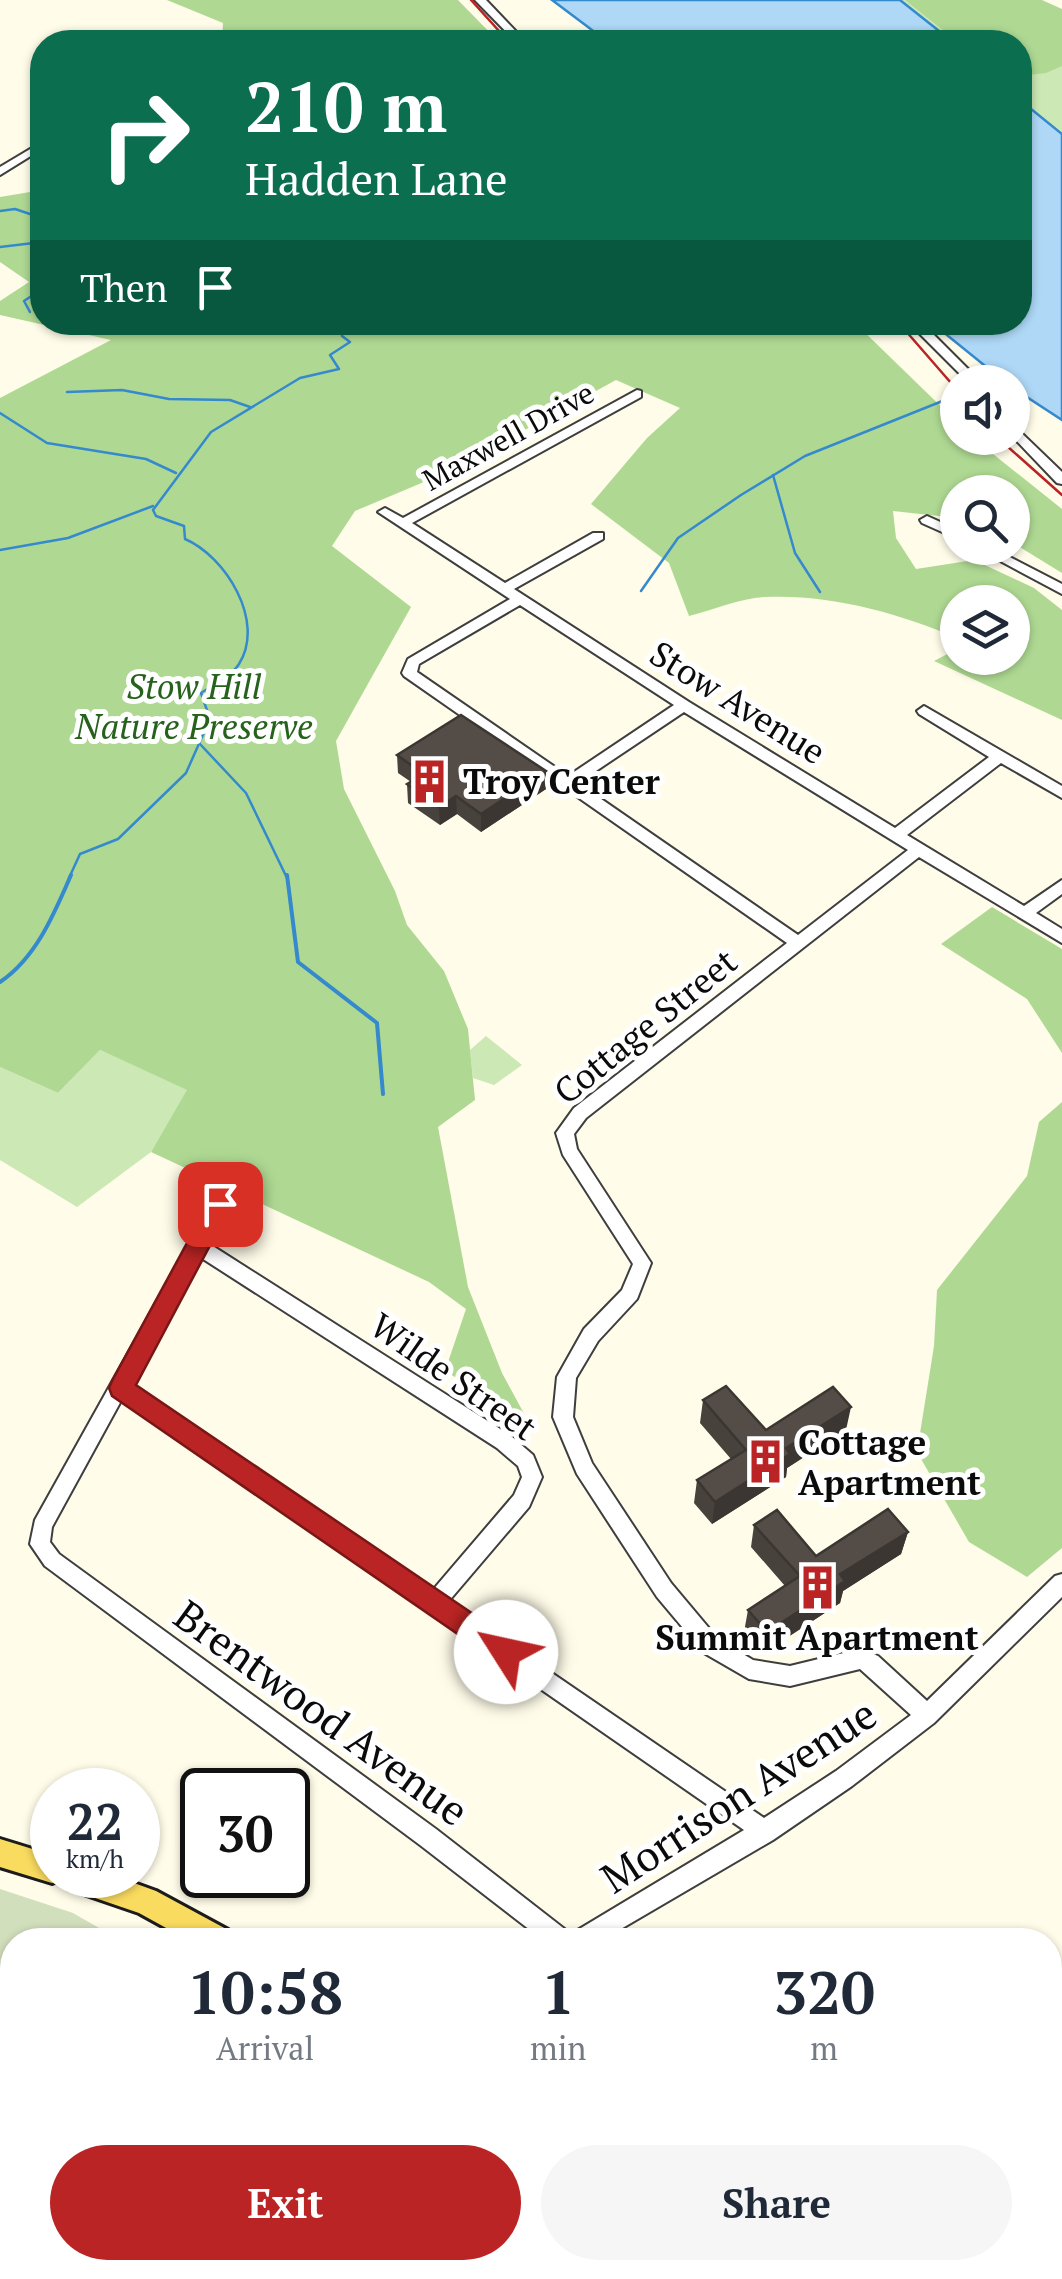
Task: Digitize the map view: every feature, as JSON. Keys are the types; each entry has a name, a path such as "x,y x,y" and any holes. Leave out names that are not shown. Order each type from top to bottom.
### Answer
{"main road":[{"path":"0,1852 30,1862"},
{"path":"137,1898 196,1928"}],"street":[{"path":"480,0 509,30"},
{"path":"0,172 30,153"},
{"path":"927,335 958,365"},
{"name":"Maxwell Drive","path":"402,523 638,394"},
{"path":"1030,447 1062,480"},
{"name":"Stow Avenue","path":"385,512 684,705 1062,937"},
{"path":"927,520 940,526"},
{"path":"505,589 598,536"},
{"path":"1016,565 1062,590"},
{"path":"520,599 409,666 412,676 798,944"},
{"path":"566,784 684,705"},
{"path":"924,711 1062,792"},
{"path":"896,835 1000,756"},
{"name":"Cottage Street","path":"919,850 580,1113 565,1134 569,1150 642,1263 630,1294 577,1356 567,1377 563,1417 584,1468 618,1524 664,1590 712,1646 732,1660 767,1674 810,1674 852,1659 871,1662 927,1715"},
{"path":"1024,914 1062,886"},
{"path":"220,1204 121,1388 765,1832"},
{"name":"Wilde Street","path":"200,1246 504,1442 526,1461 532,1478 522,1500 435,1602"},
{"name":"Brentwood Avenue","path":"121,1388 42,1526 40,1544 52,1560 416,1827 546,1928"},
{"name":"Morrison Avenue","path":"601,1928 765,1832 831,1788 927,1715 1062,1582"}],"green space":[{"path":"167,0 458,0 487,30 223,30 223,23"},
{"path":"901,0 1037,0 1062,12 1062,134 1032,110 1032,30 938,30"},
{"path":"905,0 1042,0 1062,9 1062,66 1032,75 1032,30 943,30"},
{"path":"30,192 30,322 0,315 0,301 29,282 0,262 0,197"},
{"name":"Stow Hill Nature Preserve","path":"89,335 867,335 940,406 940,455 994,455 1019,475 940,475 940,516 893,511 896,538 916,569 985,565 1028,585 940,585 940,632 888,613 790,597 756,598 689,616 669,563 591,504 647,438 680,408 616,380 450,471 355,511 332,546 411,607 336,741 344,789 395,891 407,925 444,971 468,1029 475,1100 438,1127 468,1287 502,1373 528,1421 445,1371 466,1309 429,1282 151,1152 187,1090 100,1050 58,1093 0,1067 0,398 111,340"},
{"path":"1030,483 1062,509 1062,573 1030,553"},
{"path":"1030,586 1062,610 1062,720 964,675 1030,675"},
{"path":"992,907 1062,949 1062,1053 1027,999 941,944"},
{"path":"486,1036 522,1065 494,1085 473,1078 470,1050"},
{"path":"100,1050 188,1090 151,1152 77,1207 0,1160 0,1067 58,1093"},
{"path":"1062,1102 1062,1548 1027,1577 969,1542 917,1452 934,1346 937,1290 1027,1176 1039,1122"},
{"path":"0,1889 73,1913 99,1928 0,1928"}],"water":[{"path":"552,0 900,0 938,30 592,30"},
{"path":"1032,110 1062,134 1062,420 1030,399 1030,365 984,365 947,335 1032,335"}],"building":[{"path":"461,715 546,771 481,814 456,796 439,807 407,784 424,774 397,755"},
{"path":"726,1386 766,1430 833,1387 851,1407 786,1448 790,1454 715,1502 697,1480 746,1450 703,1400"},
{"path":"888,1509 908,1532 840,1574 845,1581 767,1632 748,1610 800,1576 754,1525 777,1510 816,1556"}],"waterway":[{"path":"0,211 15,209 30,214"},
{"path":"0,247 30,243"},
{"path":"30,297 24,301 30,312"},
{"path":"199,743 210,719 201,693 236,669 246,647 248,629 244,610 227,575 200,547 185,539 184,526 156,516 153,510 211,432 300,378 339,369 330,355 350,342 342,335"},
{"path":"67,392 122,390 169,399 230,400 250,407"},
{"path":"773,475 805,456 940,402"},
{"path":"0,413 47,443 146,459 176,473"},
{"path":"641,591 678,538 773,475"},
{"path":"773,475 795,553 820,592"},
{"path":"0,550 68,538 153,506"},
{"path":"69,878 80,854 118,839 186,773 199,743"},
{"path":"199,743 246,793 287,878"},
{"path":"0,982 34,948 71,875"},
{"path":"287,875 298,962 377,1023 383,1094"}],"railway":[{"path":"471,0 498,30"},
{"path":"909,335 940,370"},
{"path":"1017,455 1062,495"}],"place":[{"name":"Troy Center","path":"430,781"},
{"name":"Cottage Apartment","path":"765,1462"},
{"name":"Summit Apartment","path":"817,1587"}],"route":[{"path":"220,1204 121,1388 506,1652"}]}
